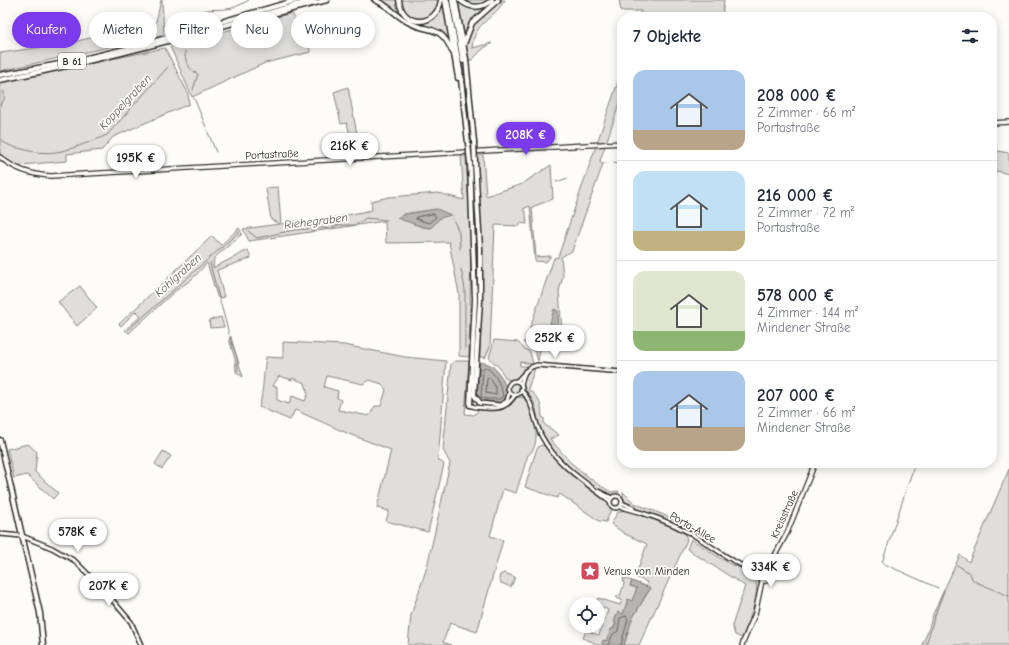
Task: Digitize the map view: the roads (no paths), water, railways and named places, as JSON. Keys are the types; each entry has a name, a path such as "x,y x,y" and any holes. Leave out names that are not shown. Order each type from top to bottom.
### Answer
{"main road":[{"path":"285,4 293,0"},
{"name":"B 61","path":"1,74 70,62 142,45 297,0"},
{"name":"B 61","path":"272,12 313,0"},
{"path":"283,13 327,0"},
{"path":"376,0 385,4 409,23 438,32 446,39 459,60"},
{"path":"399,0 404,13 413,20 420,21 430,19 435,15 439,9 441,0"},
{"path":"446,0 469,101 474,142 480,248 480,301 470,405"},
{"path":"452,0 459,60 462,69 470,162 475,292 475,356"},
{"path":"455,0 464,46"},
{"path":"460,0 469,6 474,7 486,5 492,0"},
{"path":"459,60 472,23 498,0"},
{"name":"B 61","path":"0,80 108,58 231,24"},
{"path":"997,123 1009,122"},
{"name":"Portastraße","path":"0,157 7,163 24,172 51,176 617,144"},
{"path":"474,363 474,395 480,403"},
{"path":"0,440 40,613 43,645"},
{"name":"Kreisstraße","path":"767,570 787,533 813,468"},
{"path":"742,645 755,614 762,581 759,577 759,573 762,570 767,570 771,573 771,577 768,581 762,581"}],"street":[{"path":"480,403 500,405 507,401 509,383 517,381 525,371 537,365 617,372"},
{"path":"525,371 521,384 522,390 529,398 532,405 538,429 544,442 562,463 591,488 611,500 614,508 622,505 619,497 611,500"},
{"path":"517,381 521,384"},
{"path":"470,405 476,408 502,408 510,403 522,390"},
{"path":"509,393 529,398"},
{"name":"Porta-Allee","path":"622,505 672,524 691,534 733,562 759,573"},
{"path":"0,534 22,536 52,548 75,561 94,580 130,622 141,645"}],"water":[{"path":"437,209 451,215 440,218 431,228 423,227 397,218 405,214"},
{"path":"554,309 558,311 559,329 557,331 548,331"},
{"path":"480,362 492,366 501,377 507,393 505,401 497,404 481,402 477,398"},
{"path":"632,581 650,588 632,619 624,645 605,645 602,643 603,640 606,641 611,629 614,629 616,623 614,622 618,612 623,614 628,599 632,601 637,588 630,586"}],"waterway":[{"name":"Riehegraben","path":"202,12 232,8 249,0"},
{"name":"Riehegraben","path":"185,51 185,58 188,64 192,70 198,74 193,90"},
{"name":"Koppelgraben","path":"0,138 12,146 33,152 43,153 71,149 100,138 107,135 168,67"},
{"name":"Koppelgraben","path":"0,105 4,100 4,91"},
{"name":"Riehegraben","path":"194,98 206,127"},
{"name":"Riehegraben","path":"207,130 216,152"},
{"path":"601,163 617,162"},
{"path":"556,182 568,178"},
{"path":"451,215 459,232 460,249"},
{"name":"Riehegraben","path":"248,231 257,238 294,230 322,228 330,229 338,225 356,225 366,218 387,220"},
{"name":"Kohlgraben","path":"128,330 239,232"},
{"path":"211,262 210,264 229,334"},
{"path":"461,269 465,289 465,349"},
{"path":"230,337 237,358 238,371"},
{"path":"913,468 882,563 938,588"},
{"path":"957,565 968,572"},
{"path":"970,573 972,579 976,582 1009,596"},
{"path":"926,645 944,591"}],"place":[{"name":"Venus von Minden","path":"590,571"}]}
